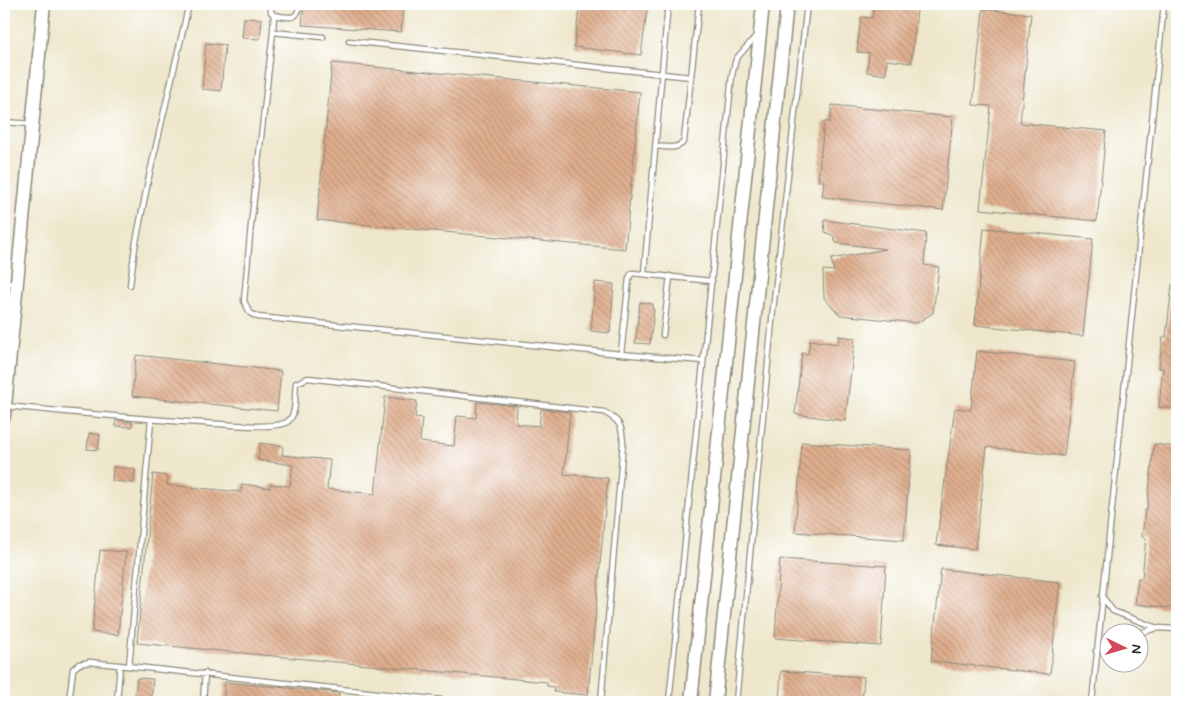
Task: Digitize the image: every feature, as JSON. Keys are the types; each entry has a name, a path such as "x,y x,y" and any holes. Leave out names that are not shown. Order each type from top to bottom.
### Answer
{"street":[{"path":"4,411 10,283 32,124 44,4"},
{"path":"691,702 763,4"},
{"path":"715,702 788,4"}],"lane":[{"path":"130,285 144,200 189,4"},
{"path":"271,4 271,12 274,15 273,32 244,301 250,313 258,317 704,361"},
{"path":"274,15 290,18 298,13 299,4"},
{"path":"644,274 668,4"},
{"path":"656,146 676,147 684,141 699,4"},
{"path":"736,702 773,310 808,4"},
{"path":"1092,702 1164,4"},
{"path":"669,702 732,75 736,59 760,31"},
{"path":"273,32 322,37"},
{"path":"349,41 691,77"},
{"path":"4,122 32,124"},
{"path":"621,354 629,278 632,273 712,281"},
{"path":"663,335 670,276"},
{"path":"4,411 239,425 284,424 289,421 294,412 296,383 308,378 604,412 616,419 622,428 623,444 601,702"},
{"path":"129,666 151,420"},
{"path":"1102,596 1113,610 1158,628"},
{"path":"1148,631 1158,628 1177,629"},
{"path":"70,702 73,669 79,664 90,662 460,702"},
{"path":"117,702 120,665"},
{"path":"203,702 205,673"}],"building":[{"path":"304,4 403,6 401,32 302,25"},
{"path":"580,4 648,4 641,55 574,47"},
{"path":"874,4 891,4 891,7 917,10 911,63 887,60 886,75 867,72 869,53 857,52 861,17 872,18"},
{"path":"983,9 1031,14 1020,123 1106,131 1097,221 980,209 991,106 973,105"},
{"path":"244,18 262,19 260,39 242,38"},
{"path":"206,43 225,45 221,91 202,89"},
{"path":"332,63 640,92 625,249 317,220"},
{"path":"832,105 953,117 943,210 822,197 824,181 818,181 824,122 830,122"},
{"path":"824,220 926,233 924,265 939,267 933,313 917,323 840,315 824,298 823,270 834,271 831,259 886,249 836,243 834,236 825,232"},
{"path":"984,228 1093,239 1083,336 975,325"},
{"path":"595,282 614,284 610,333 591,331"},
{"path":"1172,285 1177,285 1177,407 1173,408 1159,407 1163,368 1159,368 1163,337 1166,337"},
{"path":"640,302 653,304 650,344 635,343"},
{"path":"839,336 855,338 845,421 795,414 802,353 808,354 810,340 838,344"},
{"path":"977,351 1075,362 1064,456 987,447 975,549 936,545 955,408 971,410"},
{"path":"136,355 281,371 277,411 132,396"},
{"path":"385,397 417,401 415,417 422,418 420,442 454,446 457,416 476,418 477,402 517,406 516,424 539,426 541,409 570,412 564,474 608,478 588,695 554,692 554,687 547,686 547,682 137,643 153,474 168,476 167,485 241,492 242,484 270,488 270,484 290,486 293,465 258,460 260,443 283,446 282,455 330,460 327,489 375,494"},
{"path":"116,420 132,422 132,427 115,426"},
{"path":"89,433 100,435 98,450 87,449"},
{"path":"802,442 911,450 904,540 795,532"},
{"path":"1154,444 1177,447 1177,609 1135,604 1138,578 1142,578 1146,538 1142,537 1145,510 1147,510"},
{"path":"113,467 135,469 134,483 112,481"},
{"path":"100,550 126,552 118,635 92,632"},
{"path":"780,559 886,566 881,646 775,638"},
{"path":"941,569 1060,582 1050,674 931,661"},
{"path":"781,671 864,677 862,702 779,702"},
{"path":"137,678 153,679 151,702 134,702"},
{"path":"225,682 339,693 338,702 223,702"}]}
